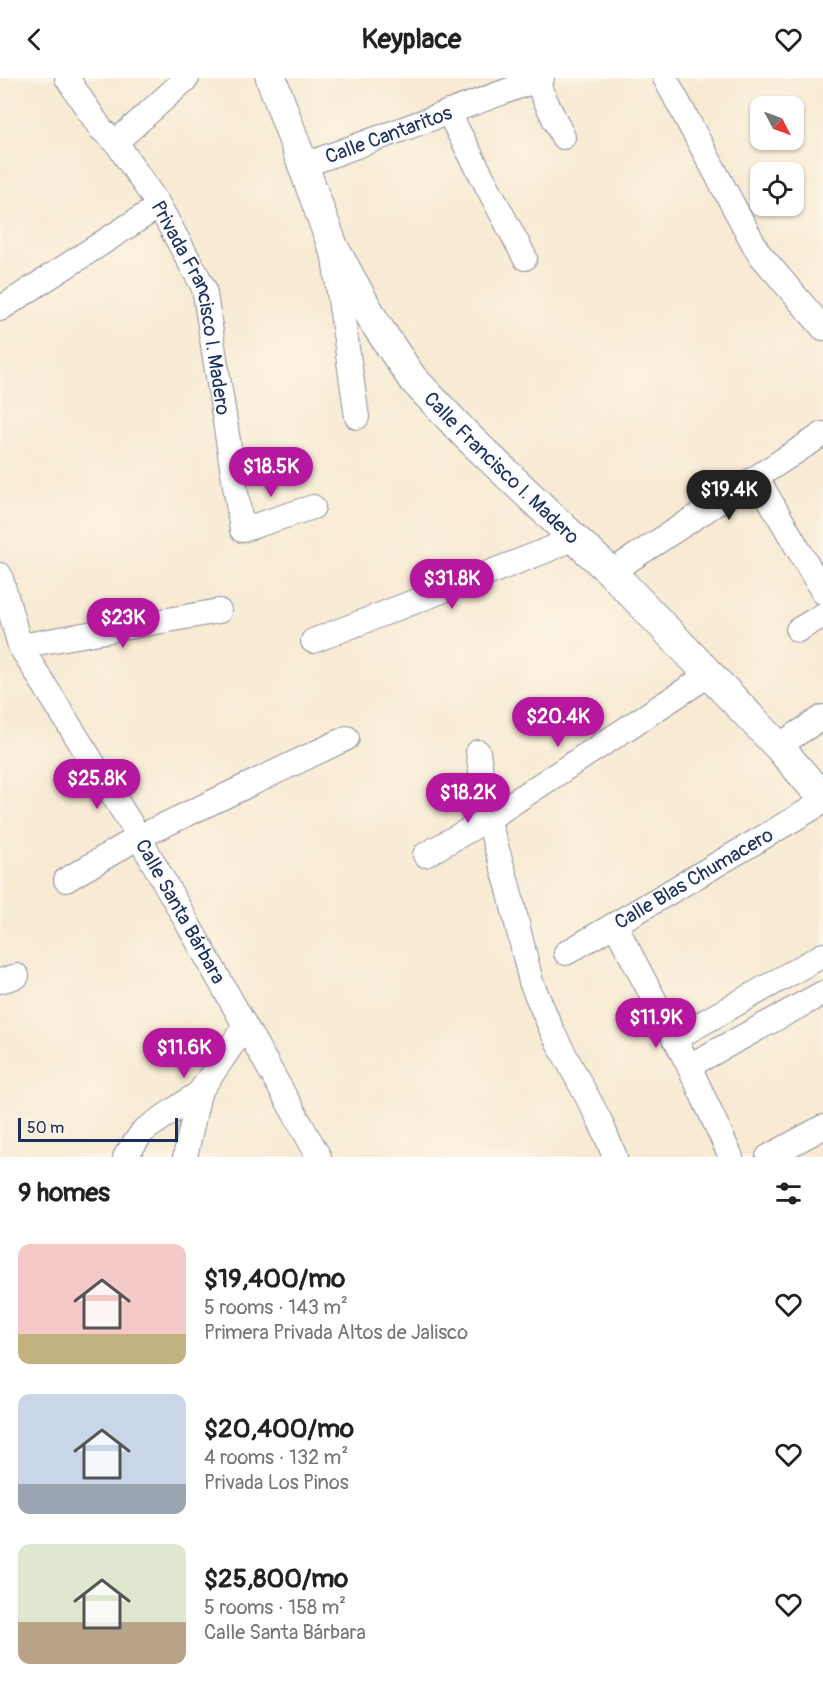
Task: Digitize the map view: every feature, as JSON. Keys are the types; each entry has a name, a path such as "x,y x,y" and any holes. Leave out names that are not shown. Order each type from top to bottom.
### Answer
{"street":[{"name":"Privada Francisco I. Madero","path":"67,78 101,129 116,142 159,206 204,288 242,530 313,507"},
{"path":"116,142 187,78"},
{"name":"Calle Francisco I. Madero","path":"271,78 333,247 375,323 412,378 467,435 611,572 778,746 823,800"},
{"path":"665,78 758,252 823,328"},
{"path":"539,79 563,137"},
{"name":"Calle Cantaritos","path":"302,166 539,79"},
{"path":"448,112 525,258"},
{"path":"0,309 159,206"},
{"path":"333,247 357,417"},
{"path":"611,572 823,434"},
{"path":"757,478 823,592"},
{"path":"313,641 534,556 574,538"},
{"name":"Calle Santa Bárbara","path":"0,575 20,646 139,837 319,1157"},
{"path":"20,646 219,611"},
{"path":"798,630 823,615"},
{"path":"425,855 488,819 710,675"},
{"path":"778,746 823,717"},
{"path":"66,880 139,837 347,738"},
{"path":"478,752 488,819 508,885 531,982 553,1033 600,1121 615,1157"},
{"name":"Calle Blas Chumacero","path":"566,952 823,800"},
{"path":"615,925 689,1066 731,1157"},
{"path":"674,1039 823,955"},
{"path":"689,1066 823,993"},
{"path":"185,1157 200,1093 245,1026"},
{"path":"125,1157 143,1131 200,1093"},
{"path":"768,1157 823,1127"}]}
